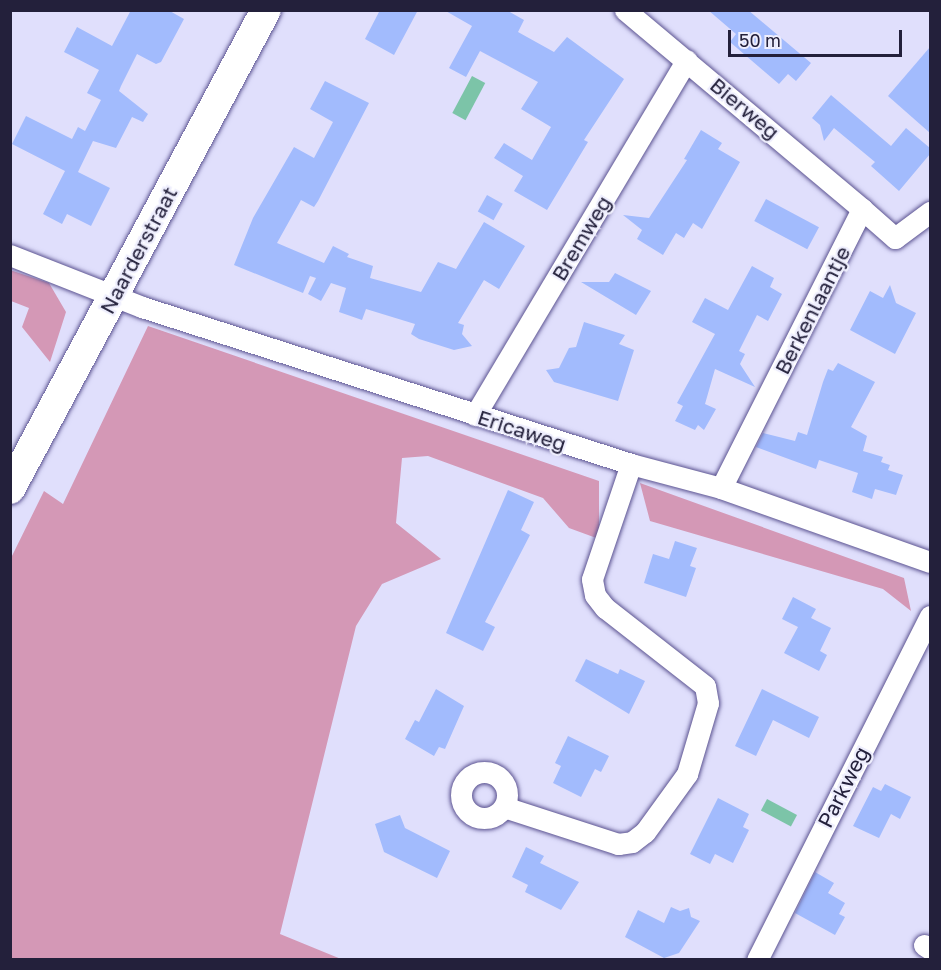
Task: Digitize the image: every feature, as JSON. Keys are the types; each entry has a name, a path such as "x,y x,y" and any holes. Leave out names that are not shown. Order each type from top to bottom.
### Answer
{"street":[{"name":"Naarderstraat","path":"10,489 266,10"},
{"name":"Bierweg","path":"625,10 862,209"},
{"name":"Bremweg","path":"475,415 687,60"},
{"path":"862,209 895,238 930,212"},
{"name":"Berkenlaantje","path":"721,488 862,209"},
{"name":"Ericaweg","path":"10,255 113,296 475,415 631,464 721,488 930,562"},
{"path":"504,807 618,844 632,842 645,832 687,774 708,703 705,686 605,608 595,595 592,579 631,464"},
{"name":"Parkweg","path":"757,960 930,616"}],"shaded area":[{"path":"472,76 485,83 466,120 452,113"},
{"path":"10,270 49,283 66,312 50,362 22,327 29,308 11,301"},
{"path":"148,326 599,481 599,539 569,528 543,498 428,456 402,458 396,523 441,559 382,584 356,626 280,934 341,959 11,959 10,560 44,491 63,504"},
{"path":"640,483 904,578 911,611 883,589 650,521"},
{"path":"767,799 797,815 791,826 761,810"}],"building":[{"path":"131,10 168,10 184,19 161,62 156,64 137,54 119,91 148,114 143,122 132,117 116,148 93,141 78,172 110,188 91,226 67,214 62,224 43,214 65,171 12,144 26,116 72,139 78,127 85,131 101,100 87,93 99,70 64,52 77,27 112,46"},
{"path":"380,10 418,10 394,55 365,39"},
{"path":"444,10 506,10 524,20 518,32 554,52 567,37 624,79 584,140 588,142 547,210 514,191 523,176 494,158 504,143 532,160 551,127 521,109 538,82 480,51 466,77 449,68 472,26"},
{"path":"708,10 748,10 811,63 796,81 788,74 779,84 730,42 736,34"},
{"path":"930,47 930,133 888,96"},
{"path":"325,81 369,103 318,201 314,207 301,200 277,243 324,263 333,246 349,254 347,257 373,266 370,278 421,292 438,262 456,269 484,222 525,246 499,289 484,280 458,323 464,325 462,334 472,346 454,350 419,339 411,334 415,324 366,309 362,320 339,312 346,288 331,283 321,301 308,294 316,278 310,276 303,293 234,265 253,218 294,147 314,158 333,122 310,109"},
{"path":"831,95 891,146 906,128 930,148 930,154 899,191 871,166 875,162 834,128 824,141 820,125 812,118"},
{"path":"701,130 722,143 718,149 740,162 702,229 693,223 684,238 676,233 663,255 637,239 642,230 623,215 649,218 687,160 684,159"},
{"path":"487,195 503,204 494,220 478,212"},
{"path":"766,199 819,227 807,249 754,221"},
{"path":"752,266 774,278 770,287 782,294 768,321 757,315 739,351 745,354 740,364 755,387 715,369 705,404 716,409 704,430 698,425 695,430 675,421 683,406 677,403 715,334 692,322 705,298 728,310"},
{"path":"615,273 651,291 636,315 581,282 609,282"},
{"path":"890,285 896,303 916,313 895,354 850,330 870,291 883,298"},
{"path":"584,322 625,335 619,344 634,350 618,401 554,382 546,370 559,368 569,348 576,347"},
{"path":"838,363 875,382 851,427 867,436 863,451 883,457 881,462 890,465 888,470 903,475 896,495 875,489 872,499 852,492 858,473 819,460 816,469 756,447 763,433 795,441 798,432 807,435 828,369 833,371"},
{"path":"508,490 534,502 521,530 530,535 485,622 495,627 483,651 446,633"},
{"path":"675,541 697,548 690,566 696,568 686,597 644,583 653,554 669,559"},
{"path":"793,597 816,609 811,618 831,628 820,651 827,655 819,671 784,653 798,627 782,619"},
{"path":"586,659 618,674 620,669 645,681 629,714 575,681"},
{"path":"436,689 464,706 445,749 439,747 434,756 405,739 415,720 419,722"},
{"path":"762,689 819,717 809,738 773,720 756,756 735,746"},
{"path":"568,736 609,756 601,772 595,769 581,797 553,783 561,766 555,763"},
{"path":"885,784 911,797 900,819 891,814 879,838 853,826 873,787 881,791"},
{"path":"718,798 749,814 743,827 749,830 733,863 715,854 710,864 690,854"},
{"path":"400,815 405,828 450,851 437,878 384,852 375,824"},
{"path":"526,847 544,856 540,863 579,882 561,910 525,892 528,885 512,877"},
{"path":"815,872 834,883 828,893 845,903 839,914 845,917 835,935 795,913"},
{"path":"671,907 680,911 689,908 691,917 700,921 679,953 664,958 625,937 638,910 664,923"}]}
